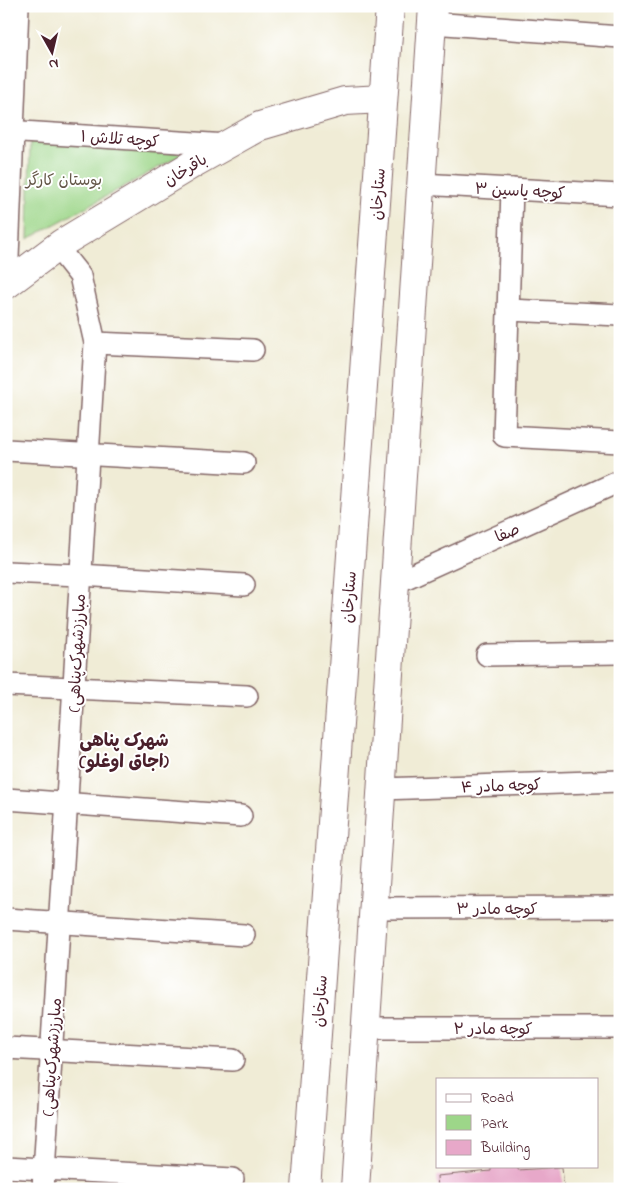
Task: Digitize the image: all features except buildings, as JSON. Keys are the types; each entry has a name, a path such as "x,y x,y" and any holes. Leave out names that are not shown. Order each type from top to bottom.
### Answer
{"main road":[{"name":"ستارخان","path":"306,1189 390,6"},
{"path":"355,1189 432,15"},
{"name":"باقرخان","path":"7,284 56,247 196,162 260,126 345,101 384,99"}],"street":[{"path":"7,284 10,131 18,6"},
{"path":"432,15 620,37"},
{"name":"کوچه تلاش ۱","path":"10,131 227,145"},
{"name":"کوچه یاسین ۳","path":"421,184 620,195"},
{"path":"512,189 504,436 620,442"},
{"name":"مبارز(شهرک‌پناهی)","path":"43,1179 95,343 80,276 56,247"},
{"path":"508,310 620,315"},
{"path":"95,343 253,350"},
{"path":"6,450 244,464"},
{"name":"صفا","path":"395,583 620,481"},
{"path":"6,572 244,585"},
{"path":"487,655 620,653"},
{"path":"6,684 247,696"},
{"name":"کوچه مادر ۴","path":"381,789 620,781"},
{"path":"6,799 241,816"},
{"name":"کوچه مادر ۳","path":"373,908 620,908"},
{"path":"6,919 244,935"},
{"name":"کوچه مادر ۲","path":"366,1028 620,1028"},
{"path":"6,1048 233,1060"},
{"path":"6,1167 43,1179 233,1180"}],"green space":[{"name":"بوستان کارگر","path":"30,140 185,153 28,239"}],"district":[{"name":"شهرک پناهی (اجاق اوغلو)","path":"124,750"}]}
